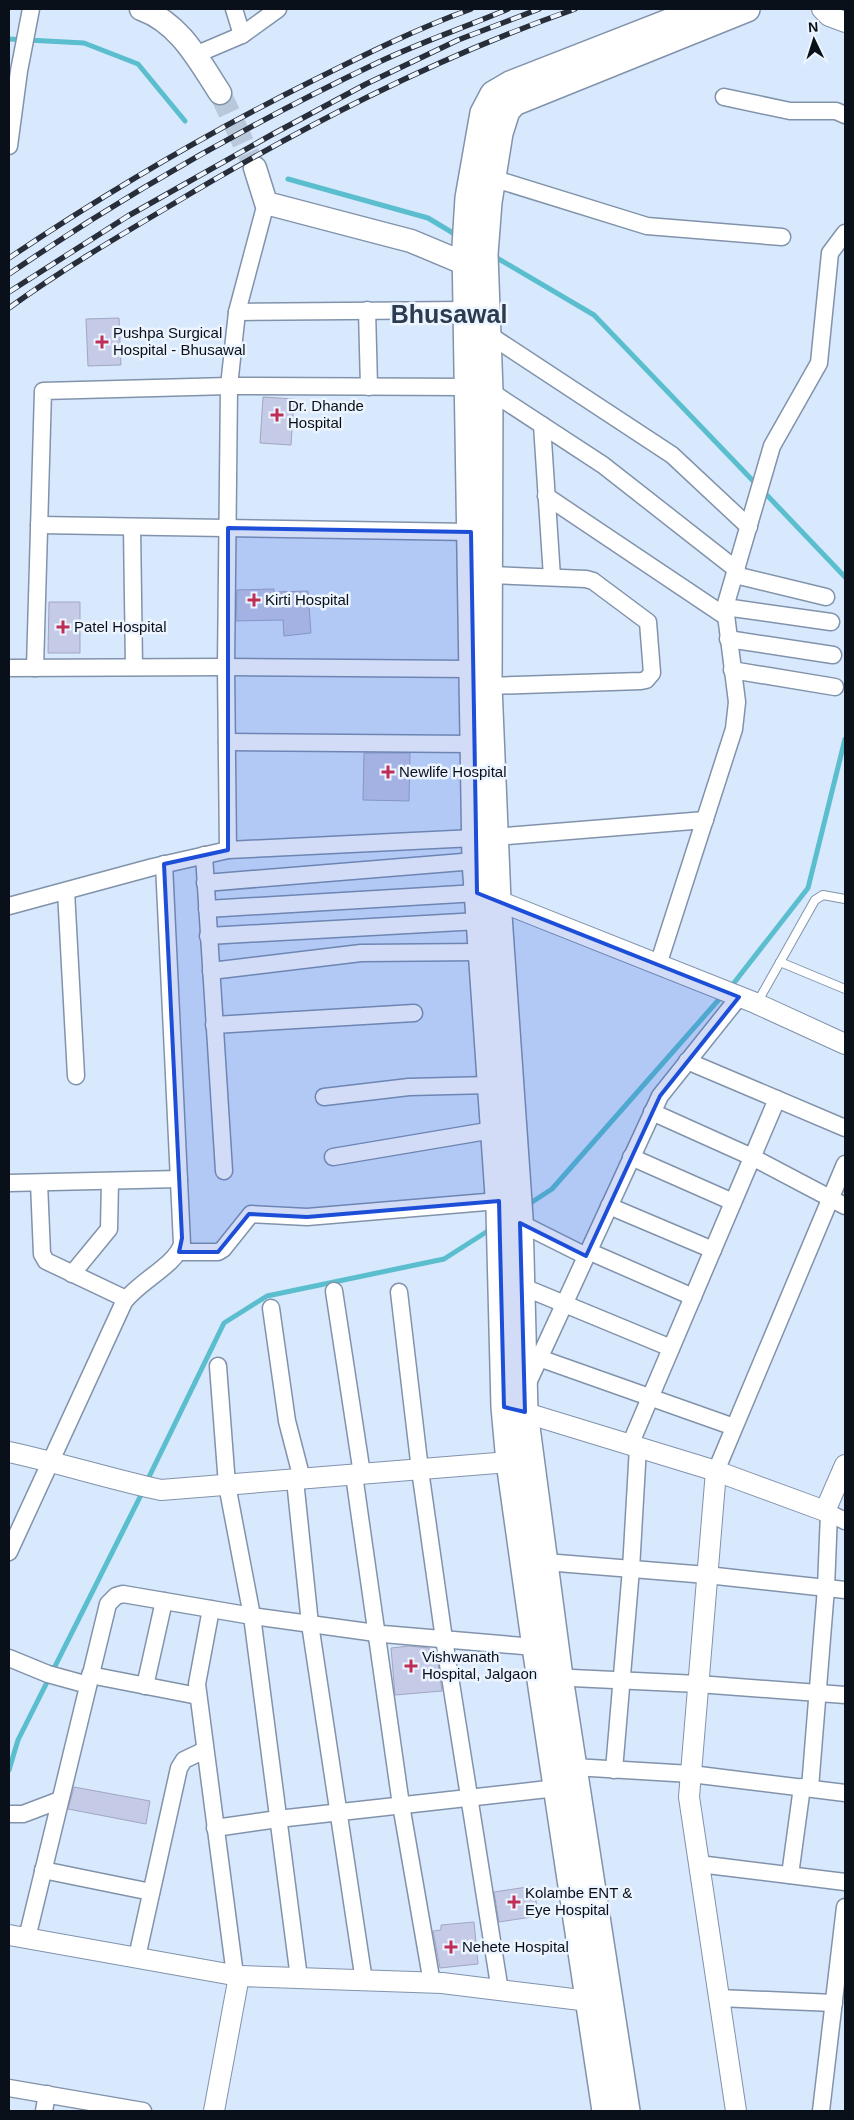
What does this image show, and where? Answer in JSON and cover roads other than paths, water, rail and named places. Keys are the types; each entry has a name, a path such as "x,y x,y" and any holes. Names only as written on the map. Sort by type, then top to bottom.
{"main road":[{"path":"141,9 151,12 167,22 195,55 220,94"},
{"path":"483,193 483,113 489,99 501,88 702,9"},
{"path":"481,845 489,686 489,575 479,389 466,310 472,254 483,193 502,122 506,111 514,103 747,9"},
{"path":"255,168 266,203 411,241 472,254"},
{"path":"472,254 488,334 479,389 471,532 470,669 472,744 481,845 488,897 509,1213 518,1403 545,1562 557,1788 605,2111"},
{"path":"488,897 479,921 493,1130 521,1286 518,1403 509,1462 535,1647 550,1677 574,1767 627,2111"}],"street":[{"path":"234,9 242,34"},
{"path":"195,55 242,34 278,9"},
{"path":"822,9 829,16 845,22"},
{"path":"9,146 19,71 30,11"},
{"path":"724,98 790,111 836,111 844,114"},
{"path":"483,193 647,226 782,237"},
{"path":"228,850 226,667 229,386 237,312 266,203"},
{"path":"658,964 734,728 737,702 725,611 772,446 819,363 830,253 845,233"},
{"path":"367,310 369,386"},
{"path":"237,312 466,310"},
{"path":"488,334 672,455 751,523"},
{"path":"35,668 44,391 229,386 369,386 479,389 542,425 609,470 736,572 826,597"},
{"path":"542,425 552,577"},
{"path":"546,496 725,611 831,622"},
{"path":"39,525 471,532"},
{"path":"132,527 134,667"},
{"path":"489,575 586,579 593,582 643,617 650,628 652,673 650,677 641,681 489,686"},
{"path":"728,639 834,655"},
{"path":"9,668 470,669"},
{"path":"732,670 835,687"},
{"path":"227,742 472,744"},
{"path":"205,883 481,845 705,820"},
{"path":"9,906 164,864 228,850 481,845"},
{"path":"204,855 224,1171"},
{"path":"9,1552 126,1299 179,1252 182,1238 164,864"},
{"path":"66,891 76,1076"},
{"path":"207,909 488,897 748,1000 845,1044"},
{"path":"208,936 479,921"},
{"path":"211,971 353,954 481,952"},
{"path":"748,1000 687,1060 662,1091 518,1403 634,1446 716,1471 827,1512 845,1521"},
{"path":"214,1025 414,1013"},
{"path":"687,1060 845,1128"},
{"path":"324,1096 418,1086 490,1085"},
{"path":"614,1770 631,1569 634,1446 671,1348 776,1099"},
{"path":"652,1112 752,1157 838,1202"},
{"path":"333,1157 493,1130"},
{"path":"631,1157 733,1202"},
{"path":"736,2111 689,1797 716,1471 734,1427 838,1202 845,1164"},
{"path":"9,1183 179,1179"},
{"path":"72,1274 109,1230 110,1181"},
{"path":"39,1183 43,1258 46,1262 126,1299"},
{"path":"609,1206 712,1250"},
{"path":"179,1252 218,1252 223,1249 251,1214 307,1217 509,1213 587,1254 693,1297"},
{"path":"521,1286 671,1348"},
{"path":"334,1291 401,1805 432,1983"},
{"path":"399,1292 420,1470 444,1639 500,1990"},
{"path":"271,1308 287,1421 298,1479 310,1624 364,1981"},
{"path":"539,1358 734,1427"},
{"path":"218,1366 227,1485 252,1616 299,1978"},
{"path":"9,1452 52,1461 118,1481 161,1490 509,1462"},
{"path":"790,1875 806,1788 818,1693 826,1588 827,1512 845,1465"},
{"path":"545,1562 707,1574 845,1590"},
{"path":"535,1647 378,1633 252,1616 123,1594 111,1599 108,1604 89,1680 44,1870 18,1936 237,1975 432,1983 589,2001"},
{"path":"145,1686 164,1601"},
{"path":"211,1609 198,1672 198,1696 237,1975 214,2111"},
{"path":"9,1658 68,1680 89,1680 145,1686 198,1696"},
{"path":"550,1677 698,1684 845,1695"},
{"path":"137,1958 179,1768 184,1760 205,1750"},
{"path":"574,1767 691,1774 845,1792"},
{"path":"215,1828 278,1819 557,1788"},
{"path":"12,1815 60,1800"},
{"path":"699,1864 845,1882"},
{"path":"44,1870 151,1892"},
{"path":"821,2111 845,1907"},
{"path":"719,1998 834,2003"},
{"path":"9,2088 143,2111"},
{"path":"44,2111 47,2094"}],"lane":[{"path":"748,1000 780,962 815,900 823,895 845,899"},
{"path":"780,962 845,989"}],"waterway":[{"path":"9,39 84,43 138,64 185,121"},
{"path":"288,179 428,218 458,236"},
{"path":"492,255 594,315 757,485"},
{"path":"763,491 845,577"},
{"path":"730,988 808,888 845,739"},
{"path":"526,1206 552,1189 722,996"},
{"path":"147,1481 224,1323 267,1296 444,1259 491,1229"},
{"path":"9,1770 18,1740 143,1491"}],"tunnel":[{"path":"220,93 255,168"}],"railway":[{"path":"9,258 82,210 234,121 371,52 471,9"},
{"path":"9,274 53,244 144,188 237,135 331,85 427,41 508,9"},
{"path":"9,292 128,216 366,84 458,40 539,9"},
{"path":"9,308 67,268 128,231 217,178 316,123 469,50 575,9"}],"place":[{"name":"Pushpa Surgical Hospital - Bhusawal","path":"102,342"},
{"name":"Dr. Dhande Hospital","path":"277,415"},
{"name":"Kirti Hospital","path":"254,600"},
{"name":"Patel Hospital","path":"63,627"},
{"name":"Newlife Hospital","path":"388,772"},
{"name":"Vishwanath Hospital, Jalgaon","path":"411,1666"},
{"name":"Kolambe ENT & Eye Hospital","path":"514,1902"},
{"name":"Nehete Hospital","path":"451,1947"}],"district":[{"name":"Bhusawal","path":"449,314"}]}
